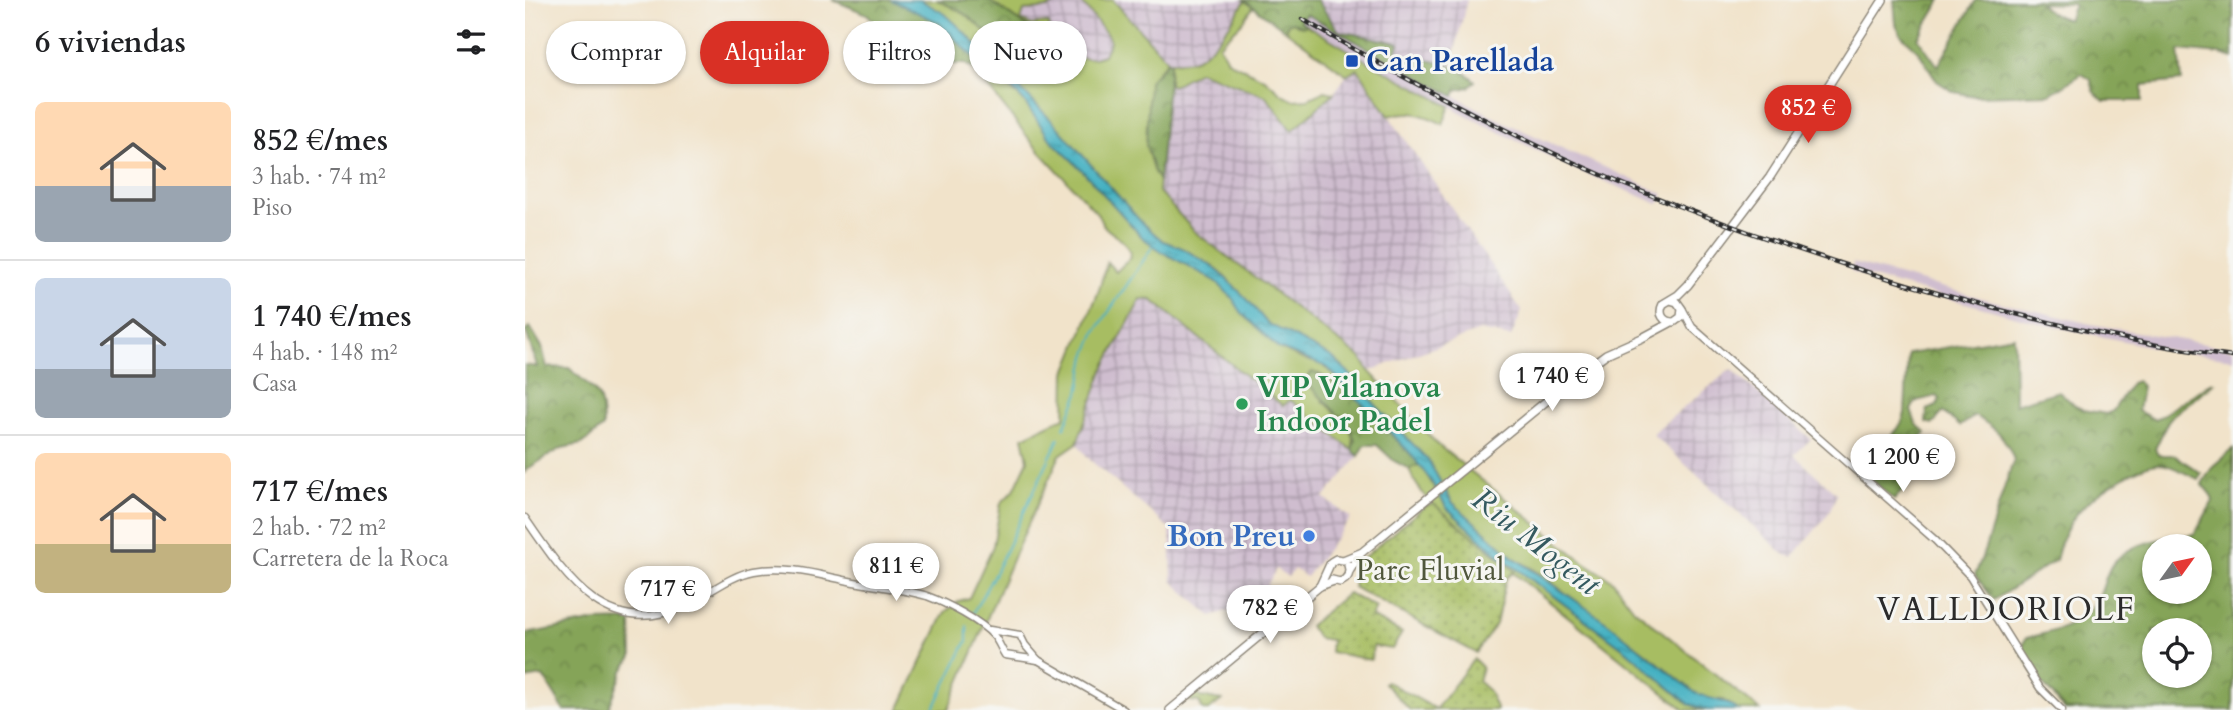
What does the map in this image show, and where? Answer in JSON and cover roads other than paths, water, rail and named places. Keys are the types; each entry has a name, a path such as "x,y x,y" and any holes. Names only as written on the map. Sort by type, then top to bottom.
{"main road":[{"path":"1653,331 1660,323 1663,304 1688,285 1770,177 1883,0"},
{"path":"1169,708 1320,586 1345,579 1361,553 1599,359 1681,317 1688,285"},
{"path":"1670,300 1677,302 1682,309"},
{"path":"1661,314 1665,320 1672,322"},
{"path":"1320,586 1332,561 1361,553"},
{"path":"1343,560 1350,570"},
{"path":"1327,573 1334,581"}],"street":[{"path":"1682,309 1692,327 1935,540 1970,576 1987,599 2003,631 2040,688 2062,710"},
{"path":"1672,322 1692,327"},
{"path":"525,518 558,566 578,589 597,602 621,612 661,614 690,603 737,576 766,569 783,569 927,596 985,628 1020,635 1038,660 1124,710"},
{"path":"985,628 1005,655 1038,660"},
{"path":"1000,646 1007,634"},
{"path":"1016,657 1023,652 1025,645"},
{"path":"1110,703 1119,710"}],"water":[{"path":"891,0 920,0 953,21 936,21"},
{"path":"955,23 969,37 969,52 955,39"},
{"path":"1006,84 1015,84 1055,124 1142,223 1163,241 1182,248 1215,268 1267,323 1332,357 1428,460 1452,502 1513,557 1608,623 1693,691 1727,703 1738,710 1707,710 1689,704 1627,651 1501,557 1447,508 1410,453 1327,367 1278,348 1242,313 1216,281 1164,253 1143,238 1051,140"}],"waterway":[{"path":"1064,428 1079,393 1086,356 1096,331 1153,246"},
{"path":"973,613 995,573 1059,438"},
{"path":"933,710 967,641 967,626"}],"railway":[{"path":"1302,19 1515,135 1588,169 1751,233 1869,273 1989,307 2110,336 2233,357"}],"place":[{"name":"Can Parellada","path":"1352,61"},
{"name":"VIP Vilanova Indoor Padel","path":"1242,404"},
{"name":"Bon Preu","path":"1309,536"}],"district":[{"name":"VALLDORIOLF","path":"2006,610"}],"water label":[{"name":"Riu Mogent","path":"1536,542"}],"park label":[{"name":"Parc Fluvial","path":"1430,570"}]}
